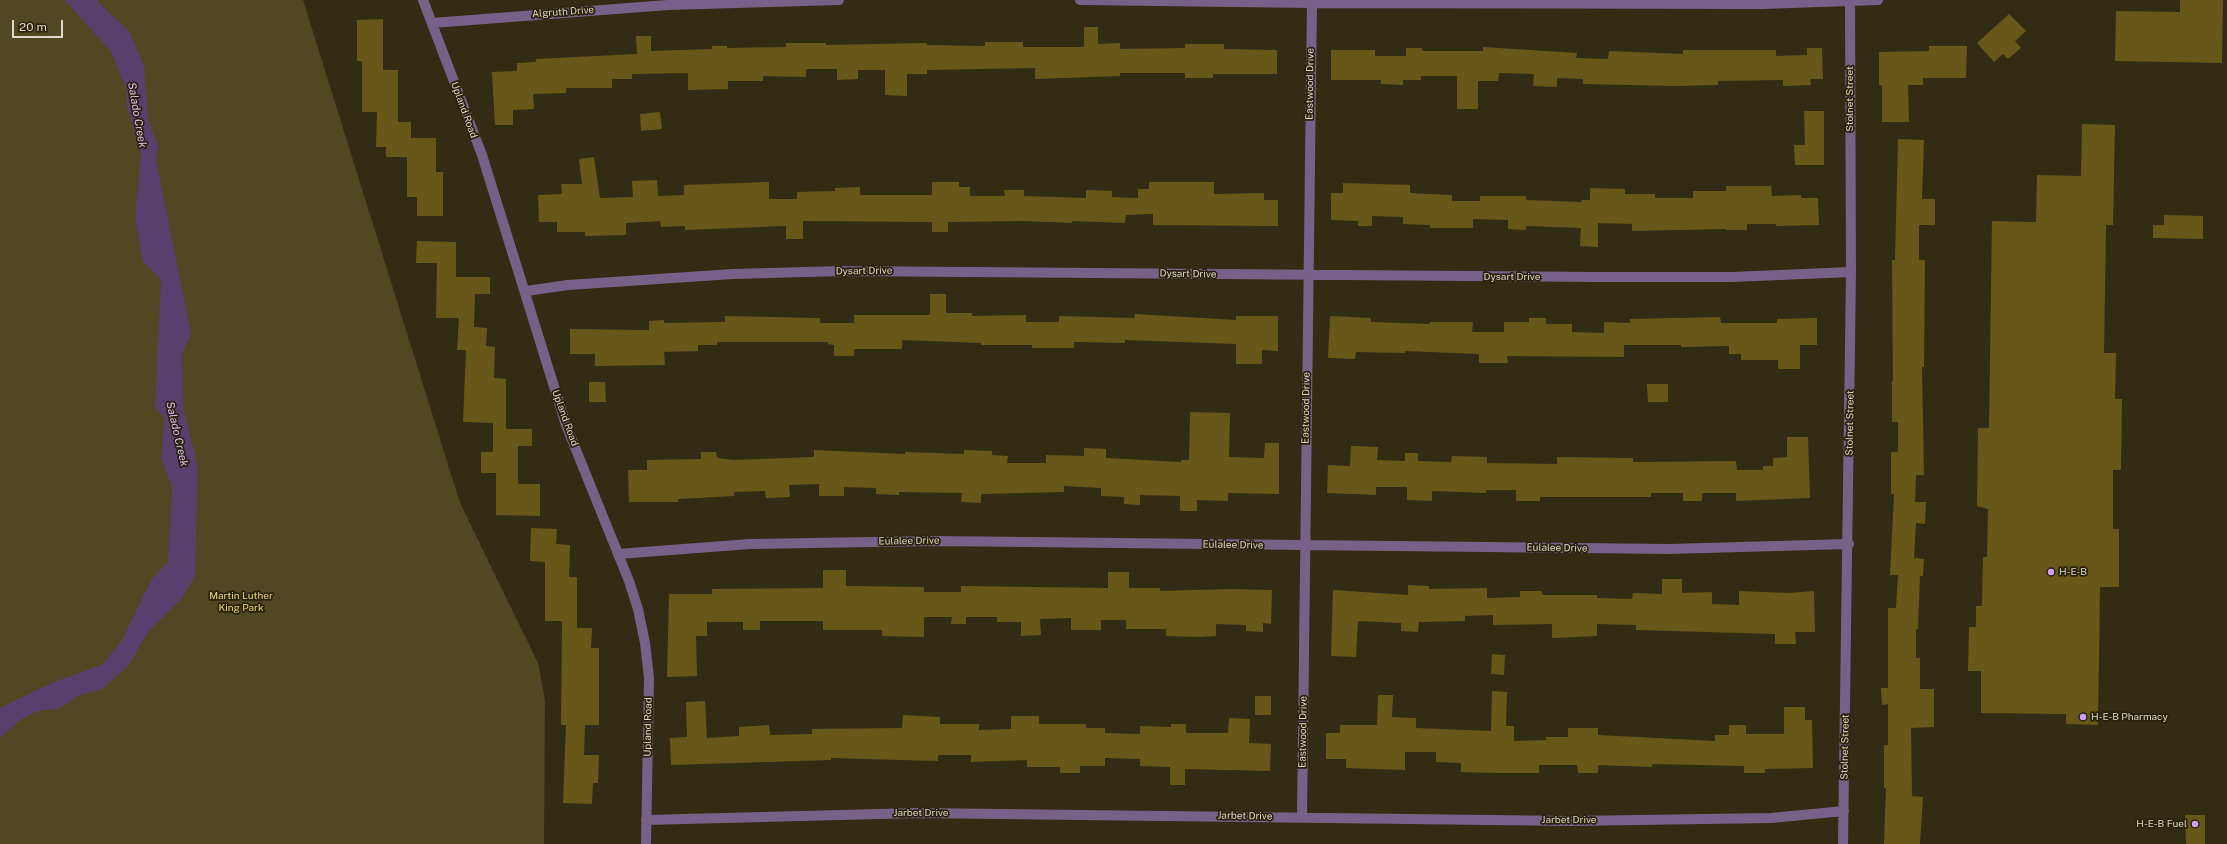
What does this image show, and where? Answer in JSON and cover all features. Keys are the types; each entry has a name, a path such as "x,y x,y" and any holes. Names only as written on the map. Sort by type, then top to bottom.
{"street":[{"name":"Upland Road","path":"423,0 482,155 526,291 566,425 618,554 638,609 645,642 649,678 646,844"},
{"name":"Algruth Drive","path":"432,23 668,5 839,0"},
{"path":"1080,0 1762,4 1878,0"},
{"name":"Eastwood Drive","path":"1302,816 1307,276 1312,2"},
{"name":"Stolnet Street","path":"1843,844 1849,544 1851,272 1850,2"},
{"name":"Dysart Drive","path":"526,291 568,285 732,274 826,271 940,270 1307,276 1717,277 1851,272"},
{"name":"Eulalee Drive","path":"618,554 750,544 936,541 1669,549 1849,544"},
{"name":"Jarbet Drive","path":"646,820 918,813 1302,816 1571,821 1771,818 1844,811"}],"green space":[{"name":"Martin Luther King Park","path":"0,0 303,0 460,503 538,663 545,700 544,844 0,844"}],"water":[{"name":"Salado Creek","path":"65,0 98,0 98,2 129,31 144,66 148,119 159,148 155,156 191,333 182,355 183,406 198,467 195,576 181,599 148,632 129,665 102,689 80,695 58,709 37,711 20,720 0,738 0,708 47,685 103,664 122,640 151,580 168,562 172,487 161,458 165,418 155,408 161,279 143,262 135,219 141,153 127,107 127,90 111,52"}],"building":[{"path":"2180,0 2223,0 2222,63 2115,61 2116,11 2180,12"},
{"path":"2009,14 2026,31 2015,41 2021,48 2008,59 2003,54 1994,62 1977,43"},
{"path":"383,19 383,70 398,70 398,122 411,122 411,138 436,138 436,172 443,172 443,216 417,216 417,197 407,197 407,157 386,157 386,147 376,147 377,112 362,112 362,61 357,61 357,20"},
{"path":"1084,27 1098,27 1098,44 1120,43 1120,49 1185,48 1185,44 1224,44 1224,49 1277,50 1277,74 1213,74 1213,78 1185,78 1185,73 1120,73 1120,76 1035,79 1035,68 927,70 927,74 907,74 907,96 885,95 885,70 858,70 858,79 837,80 837,69 806,69 806,77 763,76 763,81 728,81 728,89 688,90 688,73 632,74 632,79 612,79 612,88 566,88 566,93 533,94 534,109 513,110 513,125 495,125 492,72 517,71 517,63 536,62 536,59 637,54 636,36 651,36 651,51 712,49 712,46 727,46 727,48 786,47 786,43 826,43 826,45 927,43 927,45 985,46 985,42 1023,42 1023,47 1084,47"},
{"path":"1929,46 1967,46 1966,78 1923,78 1923,85 1908,85 1909,122 1882,122 1882,85 1879,85 1879,52 1929,51"},
{"path":"1483,47 1577,53 1576,58 1608,59 1609,51 1683,54 1683,50 1776,50 1776,56 1807,55 1807,48 1822,48 1823,79 1810,79 1811,85 1783,86 1783,80 1718,81 1718,85 1676,86 1583,84 1583,79 1557,78 1557,87 1533,86 1534,74 1499,73 1498,81 1478,81 1478,109 1457,109 1457,76 1421,76 1421,80 1403,80 1403,85 1381,84 1381,80 1331,80 1331,50 1375,50 1375,56 1406,56 1406,48 1422,48 1422,51 1483,51"},
{"path":"1804,111 1824,111 1824,165 1795,165 1794,145 1805,145"},
{"path":"660,112 662,129 641,131 640,114"},
{"path":"2082,124 2115,125 2113,225 2106,225 2104,353 2116,353 2115,399 2122,399 2121,470 2113,470 2113,529 2119,529 2119,587 2100,587 2098,725 2066,724 2066,714 1981,713 1981,671 1968,671 1969,627 1976,627 1976,606 1982,606 1983,557 1987,557 1988,509 1977,506 1978,428 1989,428 1992,221 2036,222 2037,175 2081,176"},
{"path":"1898,139 1924,140 1922,199 1935,199 1935,225 1919,225 1919,260 1925,260 1924,367 1922,367 1924,475 1916,475 1915,502 1926,502 1925,524 1916,523 1914,558 1924,559 1923,576 1920,576 1918,629 1916,629 1916,658 1920,658 1920,689 1934,689 1934,727 1911,728 1912,796 1923,797 1920,844 1884,844 1886,788 1884,788 1884,745 1888,745 1888,704 1882,705 1881,688 1888,688 1888,608 1896,608 1898,575 1890,575 1894,494 1891,494 1891,452 1898,452 1898,422 1892,422 1892,260 1895,260"},
{"path":"594,157 600,198 633,197 632,181 657,180 658,196 684,195 684,185 769,182 769,199 797,199 797,192 835,191 835,188 860,187 860,195 932,195 932,182 959,182 959,187 970,187 970,196 1005,196 1004,190 1024,190 1024,196 1086,198 1086,190 1112,191 1112,197 1138,198 1138,189 1149,189 1149,182 1214,182 1214,194 1264,193 1264,200 1278,200 1278,226 1153,225 1153,214 1126,215 1125,223 1072,221 1072,223 1024,221 948,222 948,232 932,232 932,222 803,221 803,239 786,239 786,226 685,230 685,226 661,227 660,221 626,223 626,235 585,236 585,232 557,232 557,222 539,222 538,195 562,194 561,184 582,184 579,159"},
{"path":"1343,183 1410,185 1410,193 1452,195 1452,201 1480,201 1480,196 1526,196 1526,200 1581,202 1582,200 1590,200 1590,188 1625,189 1625,194 1655,194 1655,198 1693,198 1693,191 1726,191 1726,186 1771,186 1772,196 1801,195 1801,198 1818,198 1819,225 1776,226 1776,224 1747,224 1747,230 1632,231 1632,224 1598,223 1598,247 1580,246 1581,228 1526,226 1526,230 1508,229 1508,220 1473,219 1473,228 1430,228 1430,225 1403,224 1403,217 1372,216 1372,226 1358,226 1358,221 1331,220 1331,193 1343,193"},
{"path":"2164,215 2203,216 2203,239 2153,238 2153,225 2164,225"},
{"path":"417,241 456,242 456,277 490,277 490,294 475,294 474,327 487,328 486,346 495,347 494,378 506,379 506,429 532,429 532,446 518,446 518,484 540,484 540,516 496,515 496,473 481,473 481,452 493,452 493,423 463,422 466,350 457,350 459,318 436,318 437,263 416,263"},
{"path":"930,294 946,294 946,313 972,313 972,316 1026,315 1026,322 1059,322 1059,316 1134,318 1135,314 1236,320 1236,316 1278,316 1278,351 1262,350 1262,364 1236,364 1236,344 1125,340 1125,343 1074,342 1074,348 1032,348 1032,345 981,345 981,343 902,340 902,349 854,349 854,356 834,356 834,345 828,344 828,342 717,342 717,345 698,345 698,351 664,352 665,365 595,366 595,354 570,354 570,329 649,330 649,321 664,320 664,323 725,322 725,316 820,318 820,323 854,323 854,315 930,315"},
{"path":"1330,316 1371,318 1371,322 1430,324 1430,322 1473,322 1472,332 1504,332 1504,322 1529,322 1529,318 1546,318 1546,324 1572,324 1572,332 1604,333 1604,322 1630,323 1630,319 1720,317 1721,323 1777,323 1777,319 1817,318 1817,345 1800,345 1800,369 1778,369 1778,360 1741,360 1741,354 1729,354 1729,346 1681,347 1681,345 1624,345 1624,357 1507,356 1508,363 1479,363 1479,354 1405,351 1405,353 1356,352 1355,359 1328,358"},
{"path":"589,382 605,382 606,402 589,402"},
{"path":"1647,384 1668,384 1668,402 1648,402"},
{"path":"1190,412 1230,413 1229,457 1264,458 1265,443 1279,443 1279,494 1228,493 1228,501 1197,500 1197,511 1180,511 1180,496 1140,495 1140,505 1124,504 1124,497 1101,496 1101,488 1064,486 1064,492 981,494 981,503 961,502 962,493 899,492 899,495 876,494 876,488 844,487 844,496 819,496 819,484 789,485 790,497 766,498 765,491 734,492 734,496 678,499 678,502 629,502 628,470 647,470 647,460 701,459 701,452 716,452 717,458 733,460 814,457 814,450 905,454 905,452 964,454 964,450 992,451 992,455 1008,456 1007,463 1046,463 1046,455 1084,456 1084,448 1106,449 1106,458 1181,462 1181,460 1189,460"},
{"path":"1787,437 1808,437 1810,498 1736,501 1736,493 1702,493 1702,501 1683,501 1683,493 1651,493 1651,497 1540,497 1540,501 1516,501 1516,490 1486,490 1486,493 1432,491 1432,501 1407,500 1407,487 1376,487 1376,495 1327,493 1328,465 1350,466 1351,446 1378,447 1377,460 1405,461 1405,453 1418,453 1418,461 1451,462 1452,456 1487,457 1487,463 1557,464 1557,457 1633,458 1633,462 1736,461 1737,470 1763,470 1763,466 1773,466 1773,458 1787,457"},
{"path":"531,528 557,529 556,544 570,545 569,577 577,577 577,628 592,628 591,648 599,648 599,725 585,725 584,755 599,755 598,783 593,783 592,804 563,803 566,725 561,725 562,621 545,621 545,562 530,561"},
{"path":"823,570 846,570 846,586 924,587 924,592 961,592 961,586 1108,588 1108,572 1129,572 1129,588 1160,588 1160,591 1230,589 1272,590 1271,624 1263,623 1263,632 1246,631 1246,625 1216,624 1216,636 1199,637 1166,636 1166,629 1126,629 1126,620 1101,620 1101,630 1071,630 1071,618 1040,619 1041,635 1021,636 1021,622 997,622 997,617 966,617 966,624 951,624 952,617 924,617 924,637 882,636 882,630 823,630 823,621 760,621 760,630 743,630 743,622 707,622 707,636 696,636 697,676 667,677 669,594 712,594 712,589 823,588"},
{"path":"1662,579 1682,579 1682,593 1712,592 1712,604 1739,605 1739,591 1788,593 1814,591 1815,632 1795,632 1796,644 1775,644 1775,634 1636,630 1636,625 1597,624 1597,636 1552,638 1552,624 1493,625 1493,615 1465,616 1465,621 1419,622 1418,632 1401,631 1401,623 1358,621 1356,657 1331,656 1333,590 1408,595 1408,585 1429,586 1429,589 1487,588 1487,598 1520,597 1520,591 1542,591 1542,595 1597,595 1597,598 1632,599 1633,593 1662,594"},
{"path":"1492,654 1505,655 1504,675 1491,674"},
{"path":"1492,691 1507,692 1506,726 1514,726 1514,741 1546,740 1546,737 1568,737 1568,728 1598,728 1598,735 1715,741 1715,735 1729,735 1729,725 1746,725 1746,734 1784,734 1784,707 1805,707 1805,720 1812,720 1813,768 1765,769 1765,773 1744,773 1744,766 1652,764 1652,767 1598,765 1598,773 1578,773 1577,765 1539,765 1539,773 1494,773 1461,772 1461,763 1436,762 1436,752 1405,752 1405,770 1346,768 1346,759 1326,759 1326,733 1340,733 1340,725 1377,725 1378,695 1393,695 1392,717 1416,718 1416,728 1491,731"},
{"path":"1255,696 1271,696 1271,715 1255,715"},
{"path":"705,701 707,738 739,736 739,727 769,725 770,735 812,734 812,729 902,728 903,715 940,717 940,724 979,724 979,730 1011,729 1011,716 1039,716 1039,724 1086,724 1086,728 1105,728 1105,733 1140,734 1140,726 1171,727 1171,724 1186,724 1186,733 1228,733 1229,718 1250,719 1249,743 1271,744 1270,771 1185,769 1185,785 1170,785 1170,767 1140,766 1140,759 1105,758 1105,766 1080,766 1080,773 1060,773 1060,767 1027,767 1027,760 971,762 971,755 938,755 938,761 831,758 831,760 671,765 670,738 687,737 686,702"},
{"name":"H-E-B Fuel","path":"2185,815 2205,815 2205,844 2186,844"}],"place":[{"name":"H-E-B","path":"2051,572"},
{"name":"H-E-B Pharmacy","path":"2083,717"},
{"name":"H-E-B Fuel","path":"2195,824"}]}
